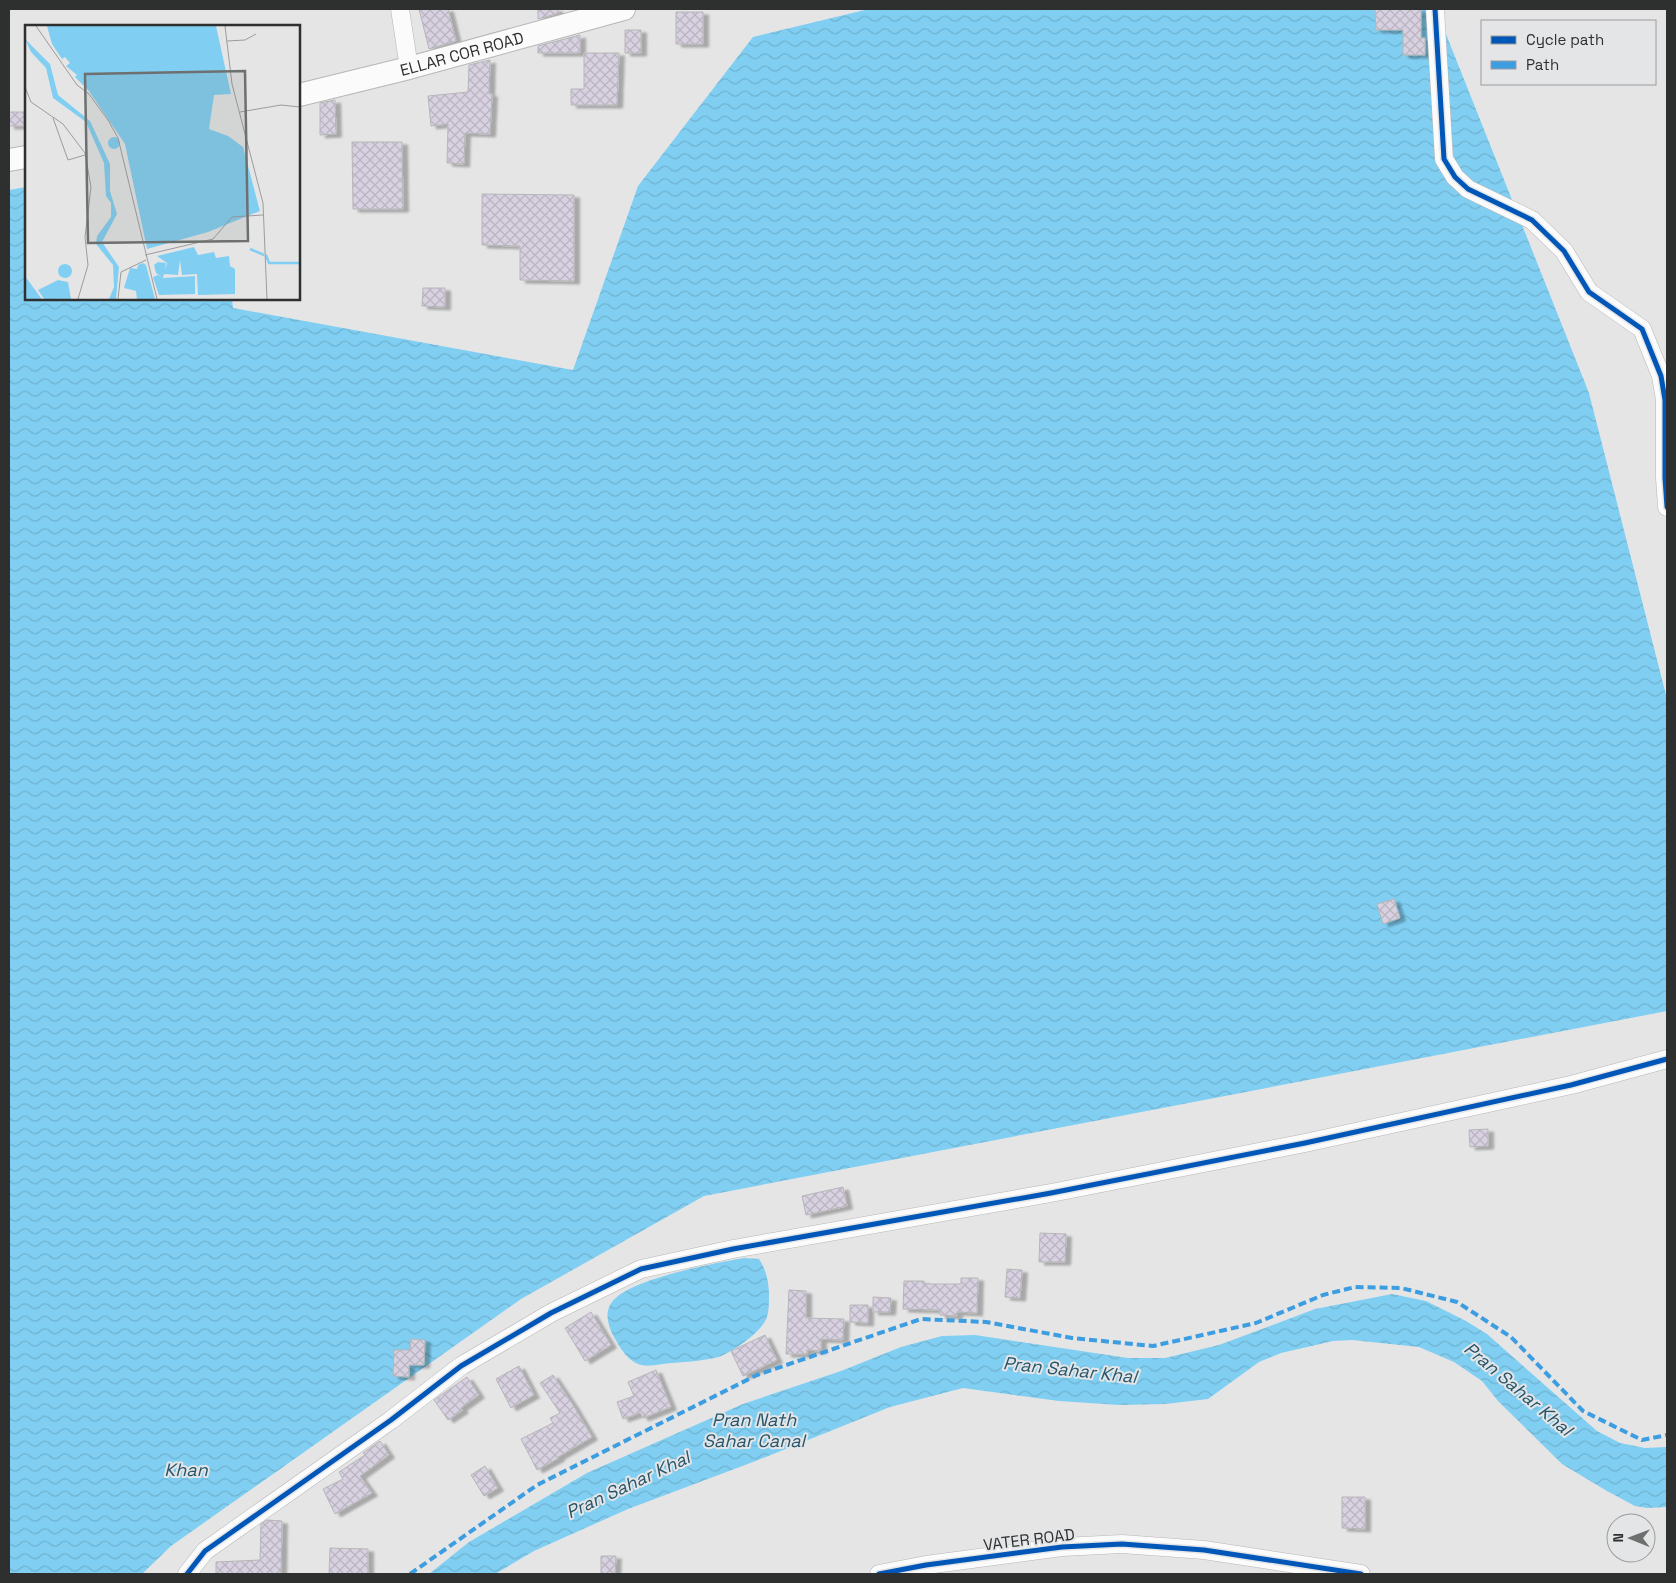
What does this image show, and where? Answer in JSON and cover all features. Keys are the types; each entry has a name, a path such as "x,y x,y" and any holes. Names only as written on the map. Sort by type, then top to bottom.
{"main road":[{"name":"ELLAR COR ROAD","path":"300,95 409,68 624,9"},
{"path":"9,160 25,157"}],"street":[{"path":"400,9 409,68"},
{"path":"1435,9 1444,159 1454,177 1468,189 1532,220 1564,251 1589,292 1642,329 1661,376 1665,400 1665,485 1667,507"},
{"path":"188,1574 205,1551 391,1420 461,1366 551,1313 641,1269 733,1249 1041,1194 1305,1143 1571,1085 1667,1059"},
{"name":"VATER ROAD","path":"879,1574 926,1565 1062,1547 1122,1544 1204,1550 1361,1574"}],"water":[{"name":"Khan","path":"869,9 1436,9 1589,393 1667,699 1667,1011 704,1196 521,1299 171,1546 142,1574 9,1574 9,190 25,187 25,300 232,300 233,308 573,370 638,186 753,37"},
{"path":"744,1258 759,1259 765,1271 769,1290 767,1317 760,1329 747,1340 721,1356 698,1361 653,1365 637,1364 622,1350 614,1337 608,1319 608,1310 612,1302 621,1294 636,1286 674,1273"},
{"name":"Pran Nath Sahar Canal","path":"1392,1294 1426,1301 1487,1334 1597,1431 1620,1443 1645,1448 1667,1447 1667,1507 1647,1508 1635,1506 1562,1464 1498,1401 1482,1381 1454,1362 1419,1347 1352,1340 1333,1341 1281,1353 1259,1362 1208,1399 1165,1404 1119,1405 1059,1401 963,1388 890,1407 753,1462 628,1509 534,1551 495,1574 429,1574 469,1542 587,1473 743,1404 841,1371 901,1347 942,1336 975,1335 1128,1358 1165,1358 1219,1345 1315,1309"}],"building":[{"path":"419,9 448,9 456,41 429,49"},
{"path":"538,9 557,9 559,13 538,19"},
{"path":"1375,9 1421,9 1421,38 1425,38 1425,55 1403,55 1403,30 1376,30"},
{"path":"676,12 703,12 703,44 676,44"},
{"path":"625,30 641,30 641,53 625,53"},
{"path":"580,35 580,53 538,53 538,46"},
{"path":"584,53 619,53 617,105 571,105 571,89 584,89"},
{"path":"490,60 489,94 492,94 490,134 465,133 464,164 447,163 448,124 431,126 428,96 468,92 469,65"},
{"path":"335,100 336,134 320,135 320,103"},
{"path":"9,112 24,112 24,126 9,126"},
{"path":"352,142 402,142 403,209 353,209"},
{"path":"482,194 574,195 574,281 520,280 520,246 482,245"},
{"path":"423,288 445,288 445,307 422,306"},
{"path":"1394,899 1400,918 1383,924 1377,904"},
{"path":"1488,1129 1488,1146 1470,1147 1469,1130"},
{"path":"843,1187 847,1206 806,1215 802,1196"},
{"path":"1040,1233 1066,1234 1065,1262 1039,1262"},
{"path":"1007,1269 1022,1270 1020,1298 1005,1297"},
{"path":"961,1278 978,1278 977,1313 957,1312 957,1316 940,1315 940,1310 903,1309 904,1281 924,1281 924,1284 961,1284"},
{"path":"789,1290 806,1291 806,1318 844,1319 843,1340 821,1339 821,1351 807,1350 807,1354 786,1354"},
{"path":"873,1297 891,1298 890,1312 873,1312"},
{"path":"850,1305 868,1305 868,1323 850,1322"},
{"path":"591,1312 611,1345 585,1361 565,1328"},
{"path":"765,1335 777,1360 743,1376 731,1351"},
{"path":"411,1339 425,1340 424,1365 409,1365 409,1377 393,1376 394,1350 410,1350"},
{"path":"519,1366 534,1395 511,1408 496,1379"},
{"path":"656,1370 671,1407 643,1418 640,1413 623,1419 617,1402 634,1396 628,1382"},
{"path":"553,1375 592,1437 537,1470 521,1439 553,1423 550,1418 560,1413 540,1383"},
{"path":"467,1377 479,1395 461,1408 463,1410 448,1420 434,1400"},
{"path":"380,1441 389,1455 360,1476 372,1493 335,1514 323,1489 343,1479 339,1472 365,1455 363,1453"},
{"path":"485,1466 498,1488 484,1496 471,1475"},
{"path":"1342,1497 1365,1497 1365,1529 1342,1528"},
{"path":"267,1520 282,1521 281,1574 216,1574 216,1562 260,1560 261,1524"},
{"path":"330,1548 368,1549 368,1574 329,1574"},
{"path":"601,1556 616,1556 615,1574 601,1574"}],"marked path":[{"path":"410,1574 537,1485 757,1375 921,1319 986,1322 1072,1338 1153,1346 1256,1323 1323,1295 1355,1287 1401,1288 1457,1302 1511,1337 1583,1411 1642,1440 1667,1435"}],"cycle path":[{"path":"1435,9 1444,159 1455,177 1468,189 1532,220 1564,251 1589,292 1642,329 1661,376 1665,400 1667,507"},
{"path":"187,1574 205,1551 391,1420 461,1366 551,1313 641,1269 733,1249 1051,1193 1305,1143 1571,1085 1667,1059"},
{"path":"879,1574 926,1565 1062,1547 1122,1544 1204,1550 1361,1574"}],"water label":[{"name":"Pran Sahar Khal","path":"1070,1370"},
{"name":"Pran Sahar Khal","path":"1518,1389"},
{"name":"Pran Sahar Khal","path":"628,1485"}]}
